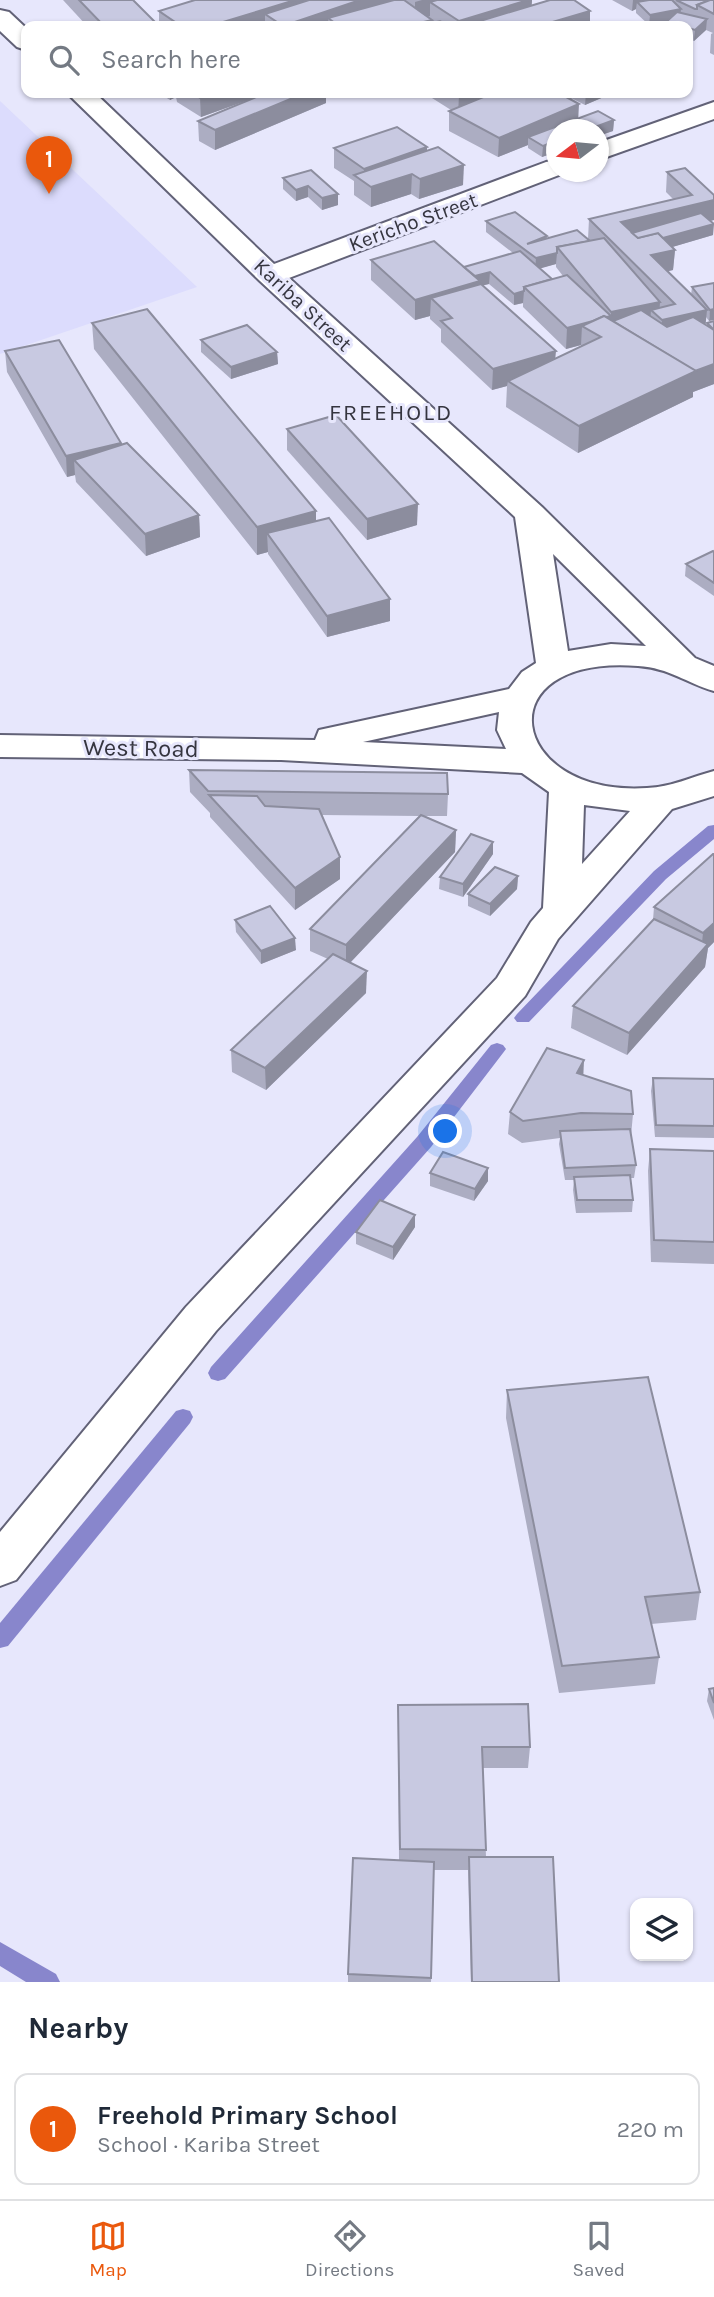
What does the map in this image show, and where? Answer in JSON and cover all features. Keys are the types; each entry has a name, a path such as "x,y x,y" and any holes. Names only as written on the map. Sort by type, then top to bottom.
{"street":[{"path":"0,17 21,37"},
{"name":"Kariba Street","path":"85,98 270,275 531,513 682,663"},
{"path":"609,148 714,110"},
{"name":"Kericho Street","path":"270,275 546,172"},
{"path":"531,513 554,668"},
{"path":"714,680 682,663 649,655 615,653 583,658 554,668 534,681 520,697 514,730 531,762 567,786 596,796 660,800 688,794 714,782"},
{"name":"West Road","path":"281,749 520,697"},
{"name":"West Road","path":"0,746 281,749 531,762"},
{"path":"562,911 567,786"},
{"path":"0,1566 201,1319 511,987 544,931 660,800"}],"shaded area":[{"path":"0,101 197,287 0,354"}],"building":[{"path":"79,0 133,0 154,21 99,21"},
{"path":"195,0 295,0 226,21 174,21 159,11"},
{"path":"309,0 360,0 298,21 276,21 265,14"},
{"path":"394,0 404,0 432,20 332,21 328,18"},
{"path":"528,0 459,21 430,2"},
{"path":"550,0 574,0 590,11 556,21 480,21"},
{"path":"672,0 681,9 650,15 637,2"},
{"path":"676,0 710,0 697,5 695,9"},
{"path":"714,0 714,14 697,5"},
{"path":"677,12 707,19 695,30 693,21 667,21"},
{"path":"254,98 293,98 215,130 198,121"},
{"path":"481,98 568,98 579,104 499,138 449,111"},
{"path":"598,111 614,120 609,122 609,119 576,119"},
{"path":"397,127 427,147 364,169 334,148"},
{"path":"546,130 546,145 543,146 528,137"},
{"path":"438,147 464,165 420,179 412,174 371,187 354,175"},
{"path":"685,168 714,195 714,200 621,222 638,238 658,233 675,250 651,255 707,310 662,320 651,310 675,304 589,219 692,195 667,172"},
{"path":"311,170 338,194 322,198 308,186 296,190 283,178"},
{"path":"515,212 547,236 527,244 577,230 590,241 557,247 557,253 536,258 486,221"},
{"path":"701,213 714,224 663,238 658,233 638,238 632,233"},
{"path":"604,238 660,302 611,312 557,247"},
{"path":"434,241 480,281 415,300 371,260"},
{"path":"520,251 552,279 524,287 524,291 514,294 490,272 475,276 464,267"},
{"path":"567,275 611,316 567,328 524,287"},
{"path":"714,283 714,309 710,310 692,287"},
{"path":"481,284 556,351 493,369 441,321 452,318 431,298"},
{"path":"147,309 316,511 257,527 92,323"},
{"path":"641,310 667,327 693,317 714,330 714,364 695,371 613,321"},
{"path":"604,316 696,371 579,426 508,381 601,337 582,326"},
{"path":"714,321 714,330 707,323"},
{"path":"247,325 277,352 231,367 201,340"},
{"path":"59,340 121,443 66,456 5,351"},
{"path":"336,415 418,504 367,519 287,429"},
{"path":"127,443 199,515 145,534 74,460"},
{"path":"329,518 390,599 327,616 267,533"},
{"path":"714,552 714,583 686,564"},
{"path":"189,770 447,773 448,794 208,791"},
{"path":"209,795 257,796 265,806 319,809 340,857 295,888"},
{"path":"421,815 456,830 346,945 310,929"},
{"path":"471,834 493,842 463,884 440,877"},
{"path":"713,854 714,923 703,933 654,907"},
{"path":"495,867 518,876 490,904 468,894"},
{"path":"270,906 295,938 261,951 235,920"},
{"path":"654,919 708,944 629,1033 573,1006"},
{"path":"333,954 367,971 265,1068 231,1050"},
{"path":"547,1048 584,1060 577,1073 631,1091 633,1114 581,1113 523,1121 510,1112"},
{"path":"653,1078 714,1079 714,1126 656,1125"},
{"path":"630,1129 636,1165 565,1168 560,1131"},
{"path":"650,1149 714,1151 714,1242 654,1240"},
{"path":"443,1152 488,1168 475,1189 430,1173"},
{"path":"630,1175 633,1200 577,1200 574,1177"},
{"path":"380,1200 415,1215 393,1247 356,1232"},
{"path":"648,1377 700,1592 645,1597 659,1657 562,1666 507,1390"},
{"path":"714,1688 714,1703 709,1689"},
{"path":"528,1704 530,1747 482,1747 486,1850 400,1849 398,1705"},
{"path":"469,1857 553,1857 559,1982 472,1982"},
{"path":"353,1858 434,1862 431,1978 348,1974"}],"waterway":[{"path":"523,1018 660,875 714,830"},
{"path":"218,1373 424,1142 497,1049"},
{"path":"0,1639 183,1417"},
{"path":"0,1953 48,1982"}],"place":[{"name":"Freehold Primary School","path":"49,194"}],"district":[{"name":"FREEHOLD","path":"391,412"}]}
